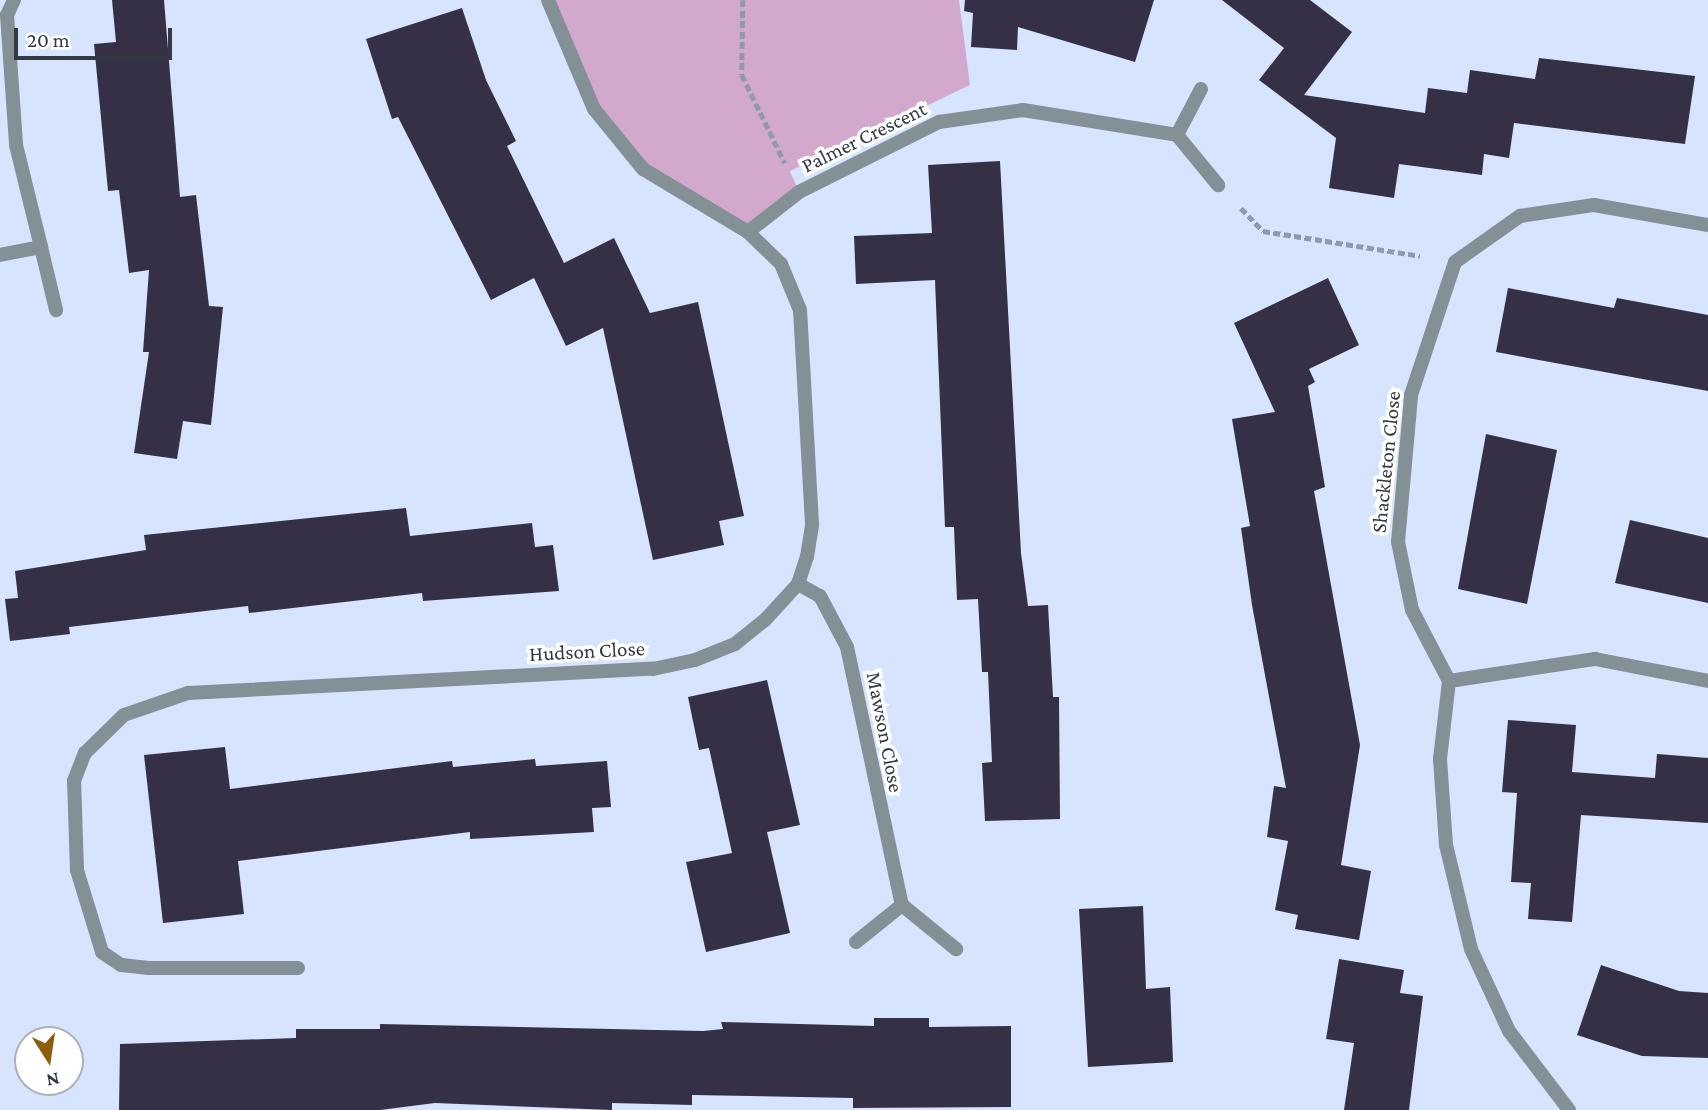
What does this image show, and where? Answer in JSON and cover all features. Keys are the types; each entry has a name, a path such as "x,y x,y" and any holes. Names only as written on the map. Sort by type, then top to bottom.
{"street":[{"path":"14,0 7,15 16,145 55,310"},
{"path":"548,0 594,109 643,169 748,232 782,264 800,310 812,524 798,584"},
{"path":"1201,89 1177,135 1218,185"},
{"name":"Palmer Crescent","path":"748,232 799,192 939,122 1023,110 1177,135"},
{"path":"1455,262 1520,216 1594,205 1708,225"},
{"path":"0,255 41,247"},
{"name":"Shackleton Close","path":"1449,681 1412,610 1398,542 1411,395 1455,262"},
{"name":"Mawson Close","path":"798,584 820,596 847,647 902,905"},
{"name":"Hudson Close","path":"298,968 149,968 121,965 102,952 77,870 74,781 85,753 124,715 188,693 653,669 735,644 798,584"},
{"path":"1569,1110 1509,1031 1471,949 1445,833 1440,758 1449,681 1595,659 1708,681"},
{"path":"856,942 902,905 956,949"}],"path":[{"path":"743,0 742,75 799,192"},
{"path":"1218,185 1263,230 1455,262"}],"shaded area":[{"path":"548,0 959,0 970,85 790,171 799,192 748,232 643,169 594,109"}],"building":[{"path":"112,0 164,0 180,197 196,195 209,306 223,307 211,425 183,421 177,459 134,453 149,352 143,352 149,270 129,273 119,190 108,191 94,44 116,42"},
{"path":"965,0 1154,0 1135,62 1018,27 1017,50 971,47 973,13 964,11"},
{"path":"1222,0 1310,0 1352,32 1304,95 1425,113 1428,88 1467,93 1470,70 1535,79 1539,58 1695,76 1685,144 1514,123 1509,158 1484,154 1482,175 1399,164 1394,198 1329,188 1336,138 1259,80 1284,48"},
{"path":"462,8 486,80 516,141 507,146 564,263 614,238 650,313 698,302 744,516 719,521 724,545 653,560 603,328 566,346 534,278 491,300 398,117 392,119 366,39"},
{"path":"1000,161 1021,553 1028,606 1048,605 1053,697 1059,697 1060,819 985,821 982,763 992,762 988,672 982,672 978,599 957,600 954,527 945,527 935,280 856,284 854,236 932,233 928,165"},
{"path":"1328,278 1359,345 1309,369 1315,382 1308,386 1325,487 1314,491 1360,745 1341,865 1371,871 1359,940 1295,929 1298,915 1275,910 1288,841 1267,837 1274,786 1286,788 1252,605 1241,528 1250,526 1232,419 1275,412 1234,323"},
{"path":"1508,288 1614,308 1617,298 1708,315 1708,391 1496,352"},
{"path":"1486,434 1557,450 1527,604 1458,589"},
{"path":"406,508 410,536 532,523 535,547 553,545 559,591 423,601 422,593 249,613 248,606 69,627 70,634 10,641 5,599 18,598 15,571 146,550 144,535"},
{"path":"1630,520 1708,538 1708,603 1615,583"},
{"path":"767,680 800,825 767,832 790,933 706,952 686,862 732,853 709,748 699,750 688,697"},
{"path":"1508,720 1576,725 1572,772 1655,778 1657,754 1708,758 1708,823 1581,815 1572,922 1528,919 1531,883 1511,882 1517,793 1502,792"},
{"path":"225,747 230,789 452,761 453,767 535,759 536,766 607,761 611,807 592,808 594,832 470,839 470,832 238,861 244,914 163,923 144,755"},
{"path":"1143,906 1146,989 1170,987 1173,1062 1088,1067 1079,909"},
{"path":"1339,959 1404,970 1400,993 1423,996 1409,1110 1344,1110 1354,1043 1326,1039"},
{"path":"1601,965 1679,991 1708,993 1708,1058 1642,1056 1577,1035"},
{"path":"874,1018 929,1018 929,1027 1011,1026 1011,1107 853,1108 853,1098 692,1095 692,1105 612,1103 612,1110 435,1103 380,1110 119,1110 120,1044 296,1038 296,1029 380,1029 380,1024 703,1031 723,1029 721,1022 874,1026"}]}
